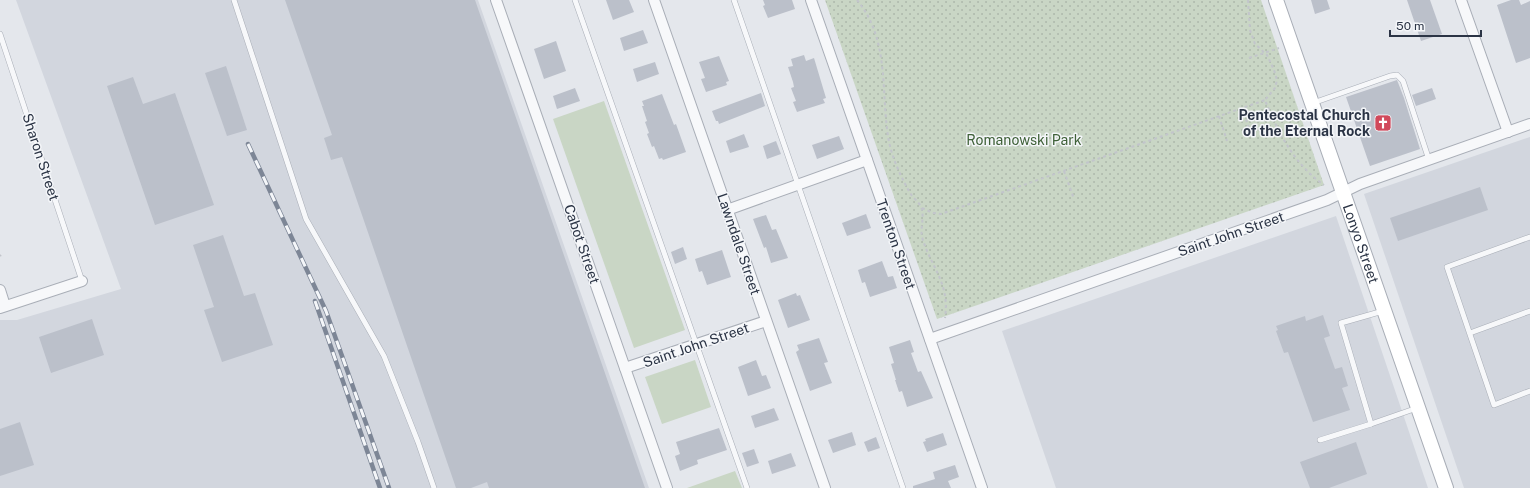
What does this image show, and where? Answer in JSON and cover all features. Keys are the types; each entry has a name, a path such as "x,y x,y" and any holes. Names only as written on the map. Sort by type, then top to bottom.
{"street":[{"name":"Cabot Street","path":"496,0 667,488"},
{"name":"Lawndale Street","path":"654,0 825,488"},
{"name":"Trenton Street","path":"811,0 982,488"},
{"name":"Lonyo Street","path":"1276,0 1446,488"},
{"path":"1461,0 1508,132"},
{"name":"Saint John Street","path":"930,339 1327,200 1360,184 1530,124"},
{"path":"727,210 867,160"},
{"path":"0,290 2,307 82,281"},
{"name":"Saint John Street","path":"625,368 766,321"}],"lane":[{"path":"234,0 306,219 384,356 418,442 434,488"},
{"path":"575,0 747,488"},
{"path":"734,0 903,488"},
{"name":"Sharon Street","path":"0,34 82,281"},
{"path":"1312,103 1390,76 1397,76 1402,81 1429,160"},
{"path":"1530,237 1447,267 1494,405 1530,391"},
{"path":"1371,424 1341,323 1384,310"},
{"path":"1470,333 1530,311"},
{"path":"1320,440 1418,408"}],"path":[{"path":"857,0 866,11 877,35 886,117 894,161 910,194 922,208 933,213 941,214 1265,100 1275,88 1277,80 1274,70 1265,53 1255,44 1250,30 1248,0"},
{"path":"1249,58 1291,44"},
{"path":"1265,100 1283,139 1301,164 1324,185"},
{"path":"1242,108 1251,134"},
{"path":"1219,116 1227,141"},
{"path":"1064,171 1074,199"},
{"path":"922,208 922,236 928,254 943,285 946,308 945,318"}],"shaded area":[{"path":"16,0 478,0 649,488 0,488 0,320 17,320 121,289"},
{"path":"1530,137 1530,488 1464,488 1364,194"},
{"path":"1336,216 1428,488 1056,488 1002,331"}],"green space":[{"name":"Romanowski Park","path":"825,0 1261,0 1324,185 937,319"},
{"path":"604,101 685,330 634,348 553,119"},
{"path":"695,360 711,407 662,424 645,377"},
{"path":"735,471 742,488 687,488"}],"building":[{"path":"285,0 475,0 645,488 489,488 487,482 471,488 456,488 342,157 331,160 324,138 332,135"},
{"path":"606,0 629,0 634,12 613,20"},
{"path":"763,0 792,0 795,9 768,18 763,6 765,5"},
{"path":"1311,0 1327,0 1330,9 1315,14"},
{"path":"1407,0 1430,0 1442,34 1421,41"},
{"path":"1511,0 1519,0 1521,5 1530,1 1530,58 1516,63 1497,5"},
{"path":"643,30 648,43 624,51 620,38"},
{"path":"556,41 566,71 544,79 534,49"},
{"path":"804,55 806,61 814,58 826,98 823,99 825,103 797,112 793,102 796,101 791,88 794,87 793,82 788,67 793,66 791,59"},
{"path":"719,56 729,81 726,82 727,85 706,92 701,79 705,78 699,62"},
{"path":"655,62 659,74 637,82 633,69"},
{"path":"226,66 247,130 227,136 205,73"},
{"path":"133,77 143,104 175,93 214,205 155,225 107,86"},
{"name":"Pentecostal Church of the Eternal Rock","path":"1397,80 1420,149 1370,166 1346,97"},
{"path":"575,88 580,101 557,109 553,96"},
{"path":"1432,88 1436,99 1416,106 1412,95"},
{"path":"761,93 765,106 719,124 718,121 716,121 712,111"},
{"path":"662,94 674,125 676,124 686,152 663,160 662,158 659,159 654,146 652,147 647,134 649,133 645,122 647,121 642,106 644,106 642,101"},
{"path":"744,134 749,147 730,153 726,141"},
{"path":"839,136 844,149 817,159 812,145"},
{"path":"776,141 781,154 767,159 763,146"},
{"path":"1480,187 1488,210 1398,241 1390,218"},
{"path":"866,214 871,228 847,236 842,223"},
{"path":"766,215 772,230 776,229 788,258 771,263 766,247 764,248 753,219"},
{"path":"223,235 244,296 255,293 273,345 222,362 204,310 214,307 193,245"},
{"path":"683,247 687,259 675,264 671,252"},
{"path":"722,250 731,277 707,285 702,271 699,272 695,259"},
{"path":"882,261 888,277 893,276 897,288 870,297 865,282 862,283 858,270"},
{"path":"796,293 797,296 800,295 810,320 788,328 778,300"},
{"path":"1323,315 1330,336 1324,338 1335,369 1342,367 1348,386 1342,388 1350,410 1313,422 1288,352 1284,353 1276,331 1278,330 1276,326 1305,316 1306,321"},
{"path":"92,319 104,355 51,373 39,337"},
{"path":"819,338 828,362 824,363 832,383 810,391 796,352 799,350 797,345"},
{"path":"910,340 914,352 911,353 918,372 921,371 933,398 907,407 902,391 899,392 895,380 891,364 894,363 889,347"},
{"path":"756,360 762,376 766,375 771,388 748,396 738,367"},
{"path":"774,408 779,420 755,428 751,416"},
{"path":"20,422 34,465 0,476 0,429"},
{"path":"719,428 727,450 697,460 698,464 680,471 675,456 680,454 676,442"},
{"path":"852,432 856,445 833,453 828,440"},
{"path":"943,433 947,445 927,452 923,442 926,441 925,439"},
{"path":"876,437 880,448 868,452 864,442"},
{"path":"1356,442 1367,474 1329,488 1310,488 1300,462"},
{"path":"754,449 759,463 747,467 742,453"},
{"path":"791,453 796,466 772,474 768,461"},
{"path":"955,465 959,477 948,481 951,488 913,488 913,486 935,479 933,472"}],"railway":[{"path":"248,144 326,311 389,488"},
{"path":"315,301 380,488"}],"place":[{"name":"Pentecostal Church of the Eternal Rock","path":"1383,123"}]}
